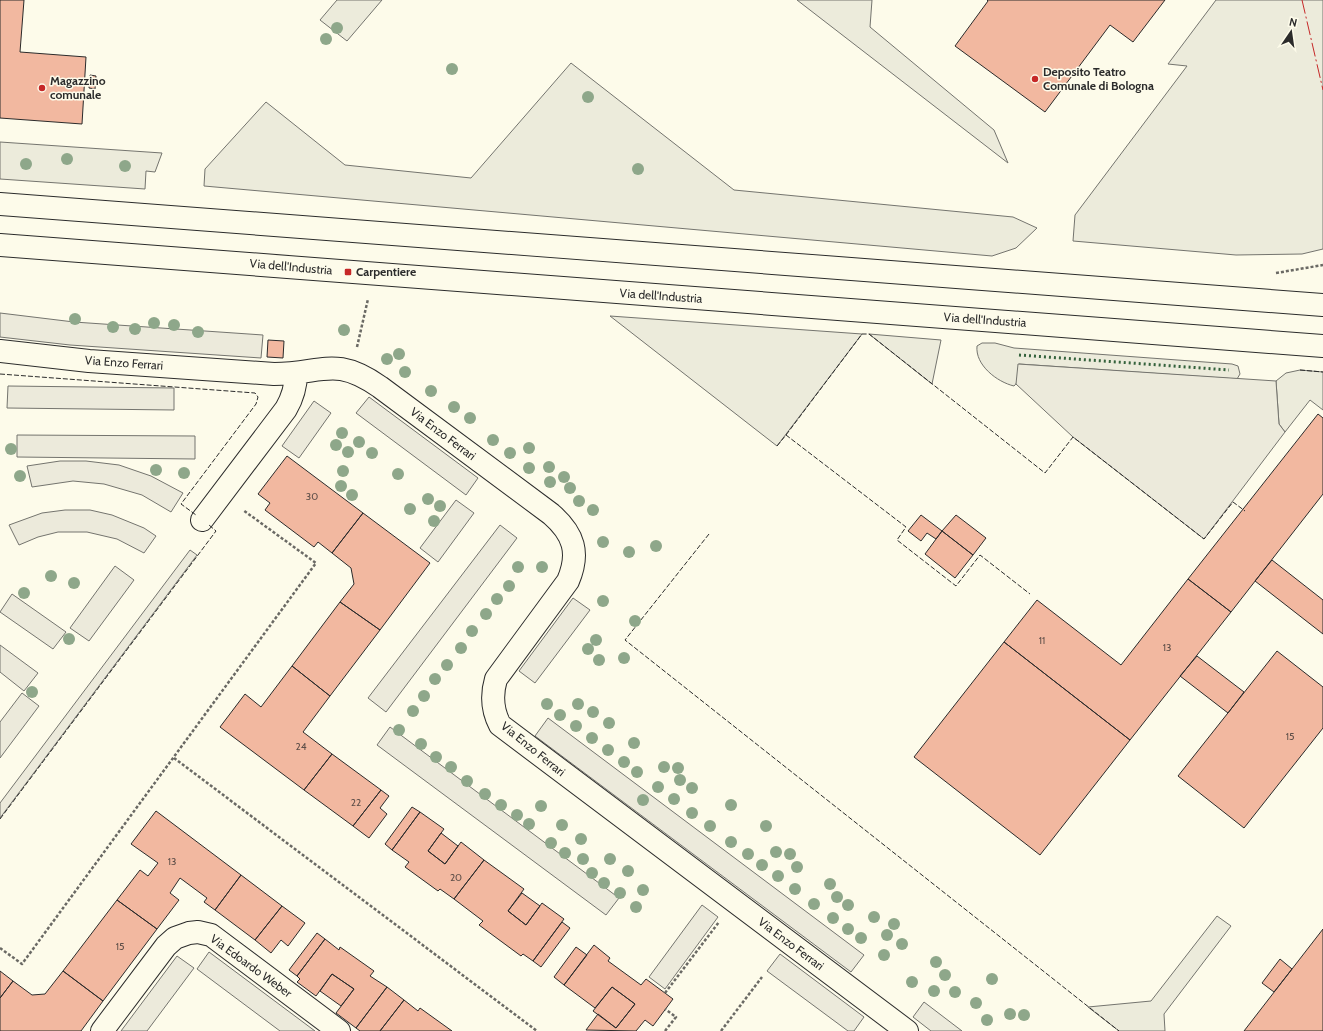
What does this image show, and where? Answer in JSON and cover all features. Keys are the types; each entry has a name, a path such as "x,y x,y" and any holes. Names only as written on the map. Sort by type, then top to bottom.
{"main road":[{"path":"0,204 1323,306"},
{"name":"Via dell'Industria","path":"0,245 1323,346"},
{"path":"1283,302 1323,293"},
{"name":"Via Enzo Ferrari","path":"0,351 96,361 274,374 296,373 328,367 346,369 364,375 562,524 570,536 574,549 572,570 568,581 496,679 492,690 492,703 495,716 500,725 907,1031"},
{"path":"202,520 286,409 296,386 296,373"},
{"name":"Via Edoardo Weber","path":"102,1031 166,946 182,935 198,932 211,935 339,1031"}],"path":[{"path":"356,352 370,294"},
{"path":"0,948 22,964 316,563 239,507"},
{"path":"174,758 537,1031"},
{"path":"665,993 724,916"},
{"path":"721,1031 762,977"},
{"path":"665,1009 676,1017 665,1031"}],"shaded area":[{"path":"337,0 382,0 347,41 320,20"},
{"path":"797,0 872,0 870,27 994,130 1008,163"},
{"path":"1216,0 1323,0 1323,249 1302,254 1236,255 1073,241 1075,215 1187,66 1168,64"},
{"path":"571,63 734,190 1013,217 1037,228 1016,248 992,256 204,186 205,169 266,102 345,165 471,178"},
{"path":"0,142 162,153 155,172 146,171 145,189 0,179"},
{"path":"0,313 74,322 263,335 261,358 70,345 0,337"},
{"path":"610,316 862,334 777,446"},
{"path":"869,334 941,340 932,384"},
{"path":"982,343 995,343 1014,348 1232,364 1238,366 1240,374 1237,379 1019,364 1018,379 1014,386 994,377 983,366 980,360 977,353 977,346"},
{"path":"1018,364 1276,381 1279,424 1285,432 1204,539 1073,437 1016,384"},
{"path":"1300,370 1323,372 1323,410 1310,400 1285,432 1279,424 1276,381 1286,373"},
{"path":"8,386 174,388 174,410 7,408"},
{"path":"369,397 478,478 466,495 356,413"},
{"path":"314,401 331,413 299,458 282,446"},
{"path":"17,435 195,436 195,459 17,457"},
{"path":"60,461 86,461 119,465 151,476 183,493 171,512 142,495 104,484 73,481 32,487 27,466"},
{"path":"456,500 474,513 438,562 420,548"},
{"path":"65,510 90,510 112,515 144,528 156,536 144,553 117,539 87,532 58,532 38,537 19,545 9,525 42,513"},
{"path":"500,525 517,538 386,712 368,698"},
{"path":"190,550 197,555 0,818 0,803"},
{"path":"115,566 134,580 89,641 70,628"},
{"path":"12,594 66,632 53,649 0,612"},
{"path":"573,598 590,610 535,683 519,671"},
{"path":"0,645 38,673 24,691 0,672"},
{"path":"22,693 39,706 0,758 0,722"},
{"path":"548,718 864,955 851,972 535,736"},
{"path":"390,727 619,898 606,915 377,745"},
{"path":"702,905 718,917 665,989 649,977"},
{"path":"1217,916 1231,926 1164,1014 1165,1031 1119,1031 1088,1007 1151,1001"},
{"path":"209,952 315,1031 280,1031 197,969"},
{"path":"780,954 864,1017 854,1031 848,1031 767,971"},
{"path":"177,956 194,968 147,1031 121,1031"},
{"path":"924,1002 962,1031 931,1031 913,1017"}],"building":[{"name":"Magazzino comunale","path":"0,0 24,0 20,52 86,57 82,124 0,118"},
{"name":"Deposito Teatro Comunale di Bologna","path":"987,0 1165,0 1133,42 1110,25 1045,112 955,46 988,1"},
{"path":"90,75 96,76 95,89 89,88"},
{"path":"268,340 284,341 283,358 267,357"},
{"path":"1318,414 1323,418 1323,494 1231,612 1188,579"},
{"path":"287,456 363,513 332,553 318,542 314,547 265,510 270,503 258,494"},
{"path":"363,513 430,563 380,630 340,602 354,584 351,568 332,553"},
{"path":"921,515 942,531 936,539 927,533 921,541 908,531"},
{"path":"956,515 986,538 973,555 942,531"},
{"path":"942,531 973,555 955,578 925,554"},
{"path":"1272,560 1323,600 1323,634 1255,581"},
{"path":"1188,579 1231,612 1130,740 1004,642 1037,600 1121,665"},
{"path":"340,602 380,630 330,696 292,666"},
{"path":"1004,642 1130,740 1040,855 914,757"},
{"path":"1277,651 1323,687 1323,728 1244,828 1178,776"},
{"path":"1197,656 1244,692 1228,713 1180,676"},
{"path":"292,666 330,696 303,732 332,754 304,790 220,727 245,694 261,707"},
{"path":"332,754 381,790 353,826 304,790"},
{"path":"381,790 389,796 380,808 387,814 369,838 353,826"},
{"path":"412,807 420,812 392,850 385,844"},
{"path":"156,811 241,875 215,910 204,902 207,898 180,878 170,893 179,900 157,929 117,900 140,870 148,876 158,863 131,844"},
{"path":"420,812 444,829 428,851 445,864 461,842 484,860 454,899 440,889 438,891 405,867 409,862 392,850"},
{"path":"441,833 458,846 445,864 428,851"},
{"path":"484,860 524,889 508,911 526,925 542,903 564,919 533,961 523,954 521,956 479,925 483,921 454,899"},
{"path":"241,875 282,906 255,940 215,910"},
{"path":"522,893 540,906 526,925 508,911"},
{"path":"117,900 157,929 103,1001 63,971"},
{"path":"282,906 305,923 288,946 281,940 271,953 255,940"},
{"path":"562,922 570,928 541,967 533,961"},
{"path":"1323,929 1323,1031 1244,1031 1292,969"},
{"path":"317,933 325,939 297,976 289,970"},
{"path":"325,939 339,950 340,947 374,971 370,976 387,987 356,1028 336,1013 354,989 332,974 316,996 297,982 300,979 297,976"},
{"path":"594,945 610,958 608,961 641,985 646,979 673,999 653,1026 645,1020 636,1031 586,1030 598,1014 616,1028 635,1004 612,987 595,1008 564,985"},
{"path":"576,947 587,955 564,985 554,977"},
{"path":"1280,959 1292,969 1274,992 1262,983"},
{"path":"0,971 13,981 0,998"},
{"path":"63,971 103,1001 81,1031 0,1031 0,998 13,981 32,995 45,994"},
{"path":"332,974 354,989 341,1006 320,991"},
{"path":"387,987 404,1000 380,1031 360,1031 356,1028"},
{"path":"612,987 635,1004 616,1028 593,1011"},
{"path":"404,1000 418,1011 420,1008 452,1031 380,1031"}],"hedge":[{"path":"1019,355 1229,370"}],"fence":[{"path":"786,435 862,334 869,334 1045,473 1073,437 1204,539 1233,502 1245,511"},
{"path":"1300,370 1323,372"},
{"path":"0,374 255,393 258,397 256,404 181,504 196,515"},
{"path":"777,446 786,435 906,527 897,540 956,586 980,555 1030,594"},
{"path":"0,819 216,531 209,525"},
{"path":"709,534 625,640 1119,1031"}],"power":[{"path":"1302,0 1323,90"}],"place":[{"name":"Deposito Teatro Comunale di Bologna","path":"1035,79"},
{"name":"Magazzino comunale","path":"42,88"},
{"name":"Carpentiere","path":"348,272"}]}
